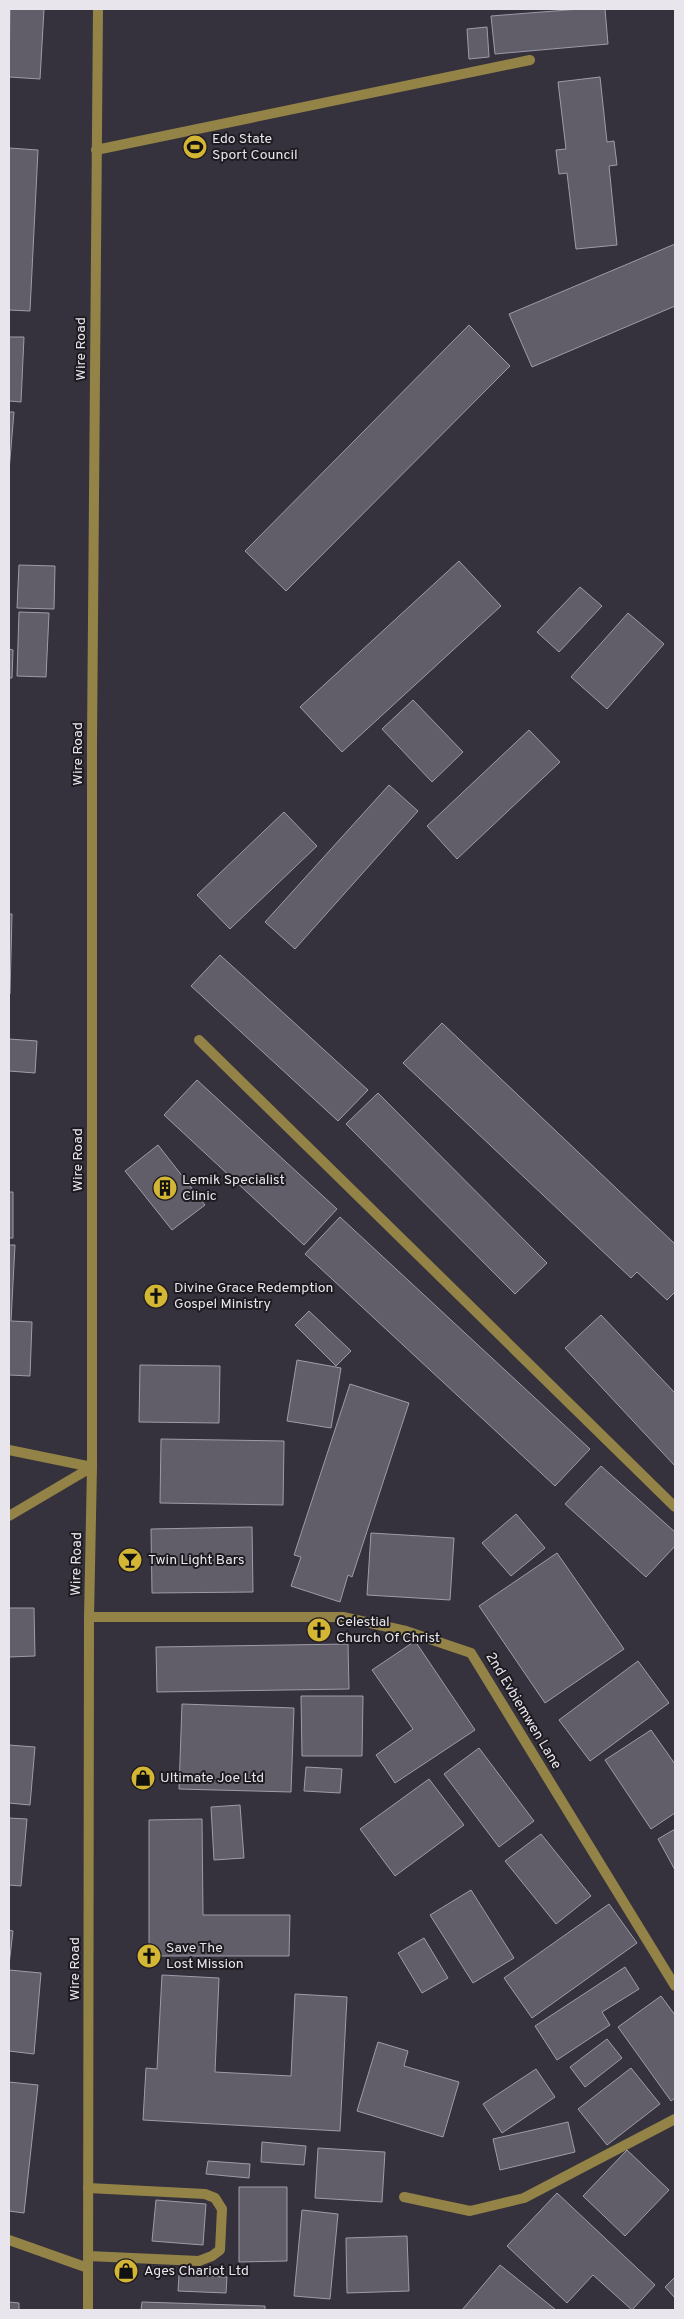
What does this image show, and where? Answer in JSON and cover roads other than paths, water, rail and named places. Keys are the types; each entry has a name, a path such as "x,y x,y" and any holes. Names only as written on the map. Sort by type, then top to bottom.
{"street":[{"name":"Wire Road","path":"88,2310 89,1617 92,1467 92,741 98,9"},
{"path":"96,150 530,60"},
{"path":"199,1040 675,1507"},
{"path":"9,1450 92,1467"},
{"path":"9,1516 92,1467"},
{"name":"2nd Evbiemwen Lane","path":"89,1617 342,1617 406,1631 471,1653 675,1986"},
{"path":"404,2196 470,2211 524,2198 675,2119"},
{"path":"88,2188 205,2194 215,2198 222,2210 220,2250 212,2256 199,2261 88,2256"},
{"path":"9,2240 88,2268"}],"place":[{"name":"Edo State Sport Council","path":"195,147"},
{"name":"Lemik Specialist Clinic","path":"165,1188"},
{"name":"Divine Grace Redemption Gospel Ministry","path":"156,1296"},
{"name":"Twin Light Bars","path":"130,1560"},
{"name":"Celestial Church Of Christ","path":"319,1630"},
{"name":"Ultimate Joe Ltd","path":"143,1778"},
{"name":"Save The Lost Mission","path":"149,1956"},
{"name":"Ages Chariot Ltd","path":"126,2271"}]}
